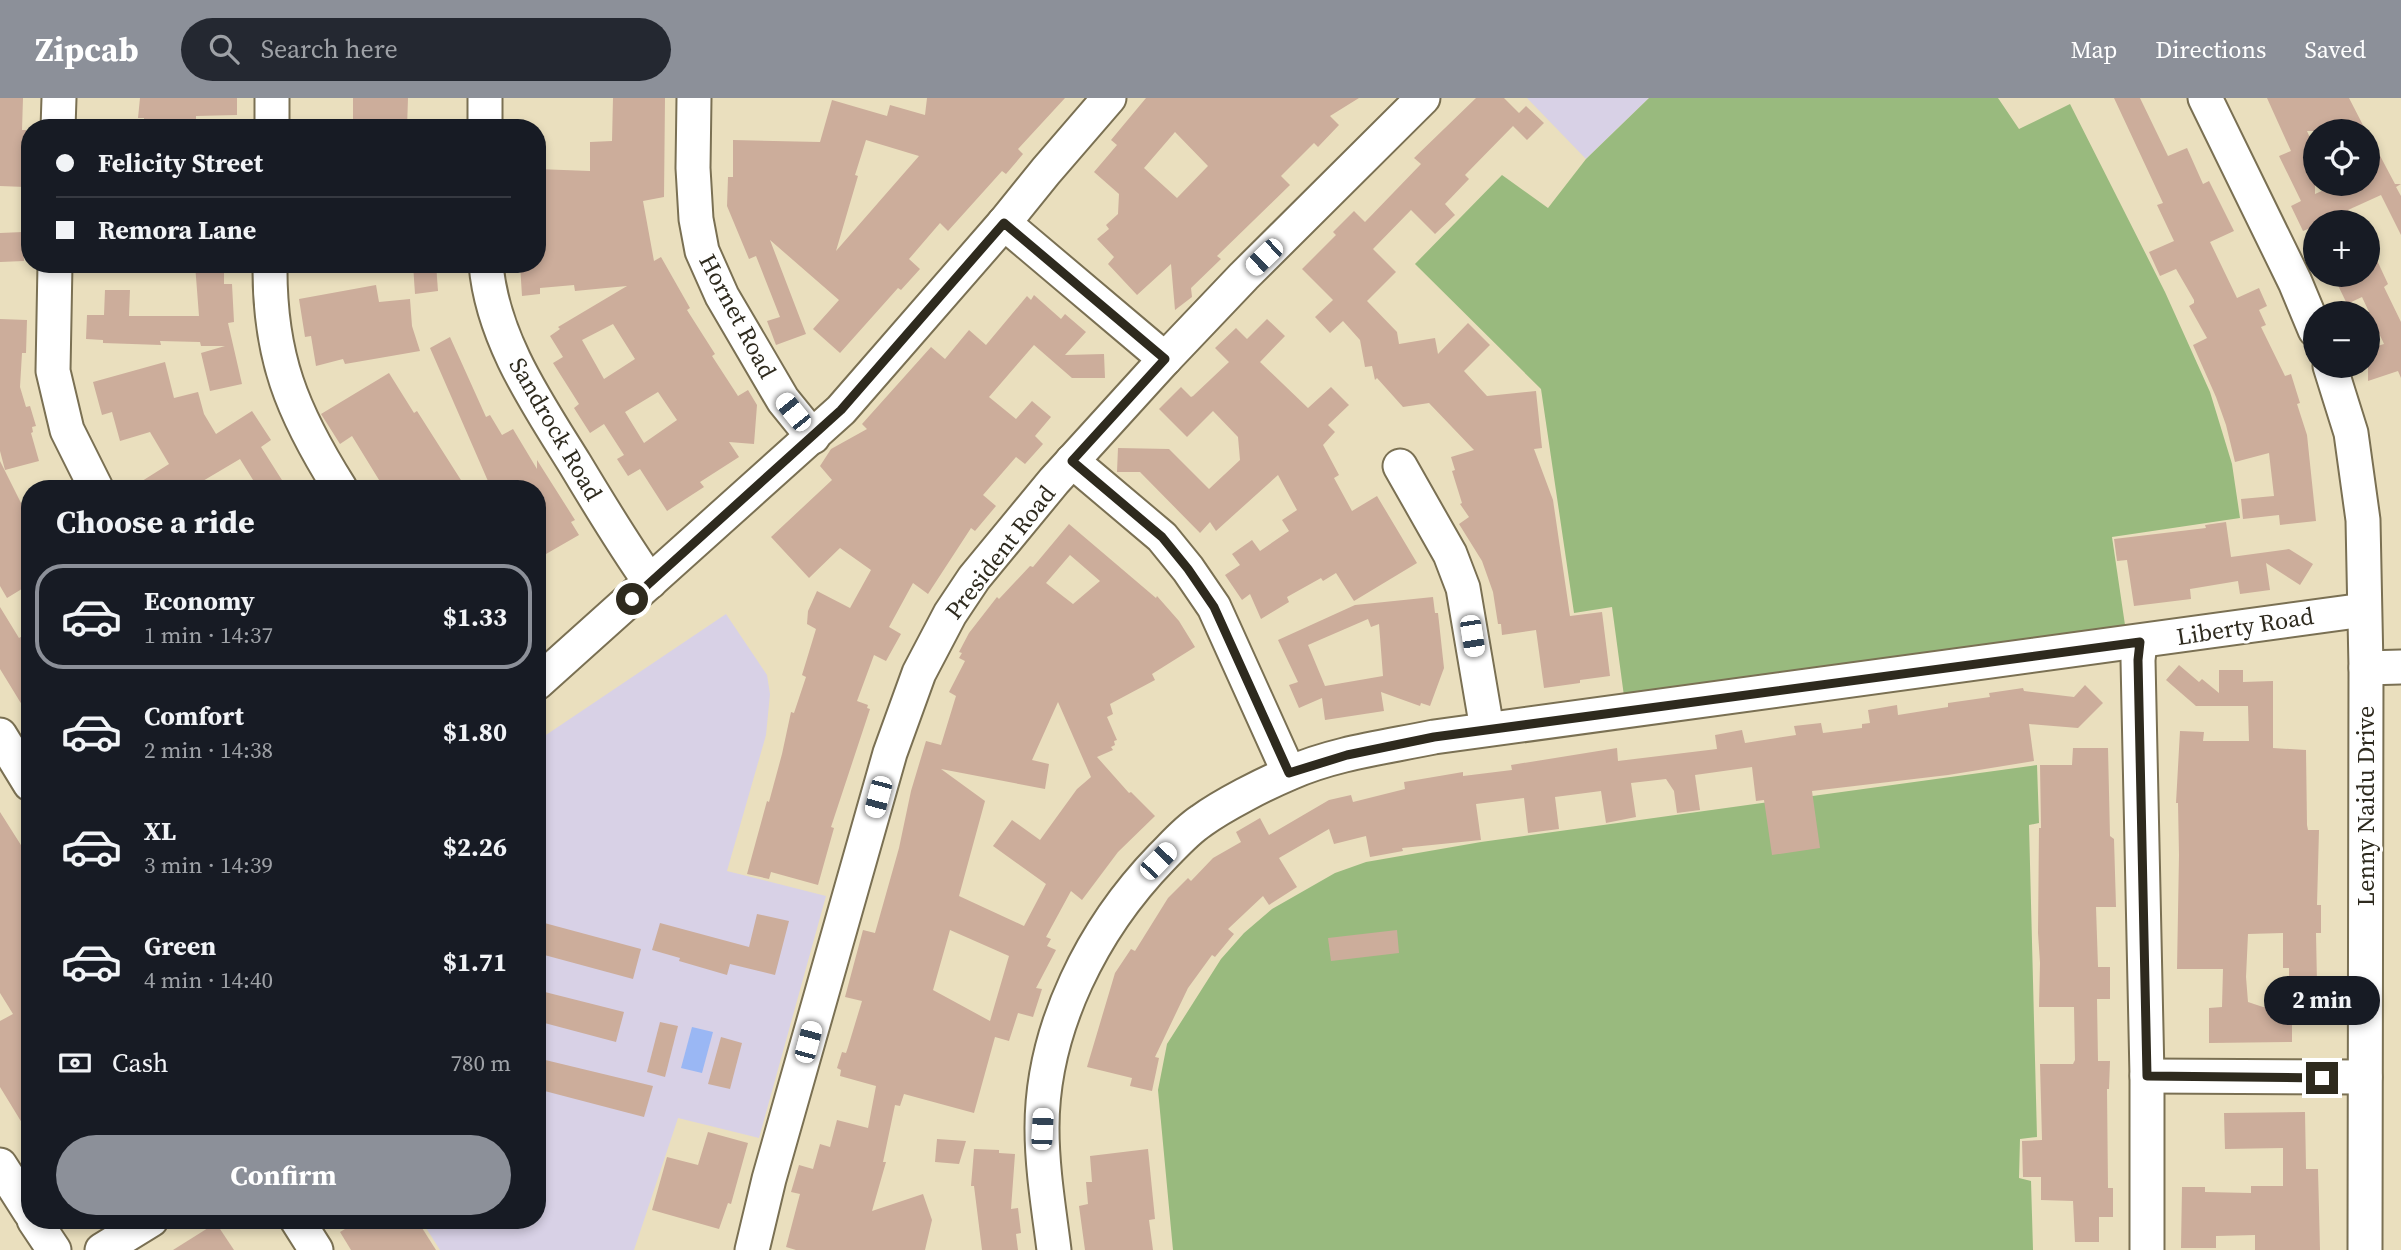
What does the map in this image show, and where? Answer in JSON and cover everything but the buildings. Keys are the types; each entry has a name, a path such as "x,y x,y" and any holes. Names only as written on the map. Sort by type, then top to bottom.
{"street":[{"path":"58,98 58,119"},
{"path":"272,98 272,119"},
{"path":"485,98 485,119"},
{"name":"Hornet Road","path":"694,98 693,168 696,219 702,251 722,296 783,400 813,437"},
{"path":"546,674 841,410 1109,98"},
{"name":"President Road","path":"752,1250 769,1179 890,753 919,673 950,614 974,578 1072,461 1165,359 1244,276 1423,98"},
{"path":"2205,98 2303,301"},
{"path":"1004,223 1165,359"},
{"path":"55,273 53,371 67,430 92,480"},
{"path":"270,273 270,298 281,367 298,416 335,480"},
{"name":"Sandrock Road","path":"488,273 495,311 504,337 533,397 619,538 650,582"},
{"name":"Lenny Naidu Drive","path":"2334,378 2351,433 2363,520 2366,668 2365,1250"},
{"path":"1072,461 1162,537 1188,569 1214,607 1289,773"},
{"path":"1399,466 1450,554 1463,588 1487,729"},
{"name":"Liberty Road","path":"1054,1250 1044,1167 1043,1108 1055,1041 1082,969 1115,911 1141,878 1175,843 1210,814 1289,773 1347,755 1434,737 2364,610"},
{"path":"2140,642 2138,674 2147,1076 2147,1250"},
{"path":"2366,668 2401,667"},
{"path":"0,735 21,769"},
{"path":"2147,1076 2364,1077"},
{"path":"0,1164 21,1198"},
{"path":"40,1229 54,1250"},
{"path":"102,1250 136,1229"},
{"path":"303,1229 316,1250"}],"shaded area":[{"path":"1527,98 1649,98 1586,159"},
{"path":"726,614 767,675 770,694 766,735 727,871 826,896 759,1138 678,1118 634,1250 440,1250 427,1229 546,1229 546,735"}],"green space":[{"path":"1649,98 1998,98 2019,129 2070,104 2165,292 2210,392 2232,464 2240,518 2112,537 2125,625 2141,639 1626,711 1612,607 1574,613 1541,389 1415,264 1502,175 1548,208 1586,159"},
{"path":"2037,765 2039,823 2029,825 2037,1137 2020,1139 2019,1178 2031,1181 2033,1250 1173,1250 1158,1090 1167,1044 1221,959 1244,933 1272,909 1335,873 1366,862 1481,842"}],"water":[{"path":"692,1027 713,1032 702,1073 681,1068"}],"route":[{"path":"632,599 841,410 1004,223 1165,359 1072,461 1162,537 1188,569 1214,607 1289,773 1347,755 1434,737 2140,642 2138,660 2147,1076 2322,1078"}]}
